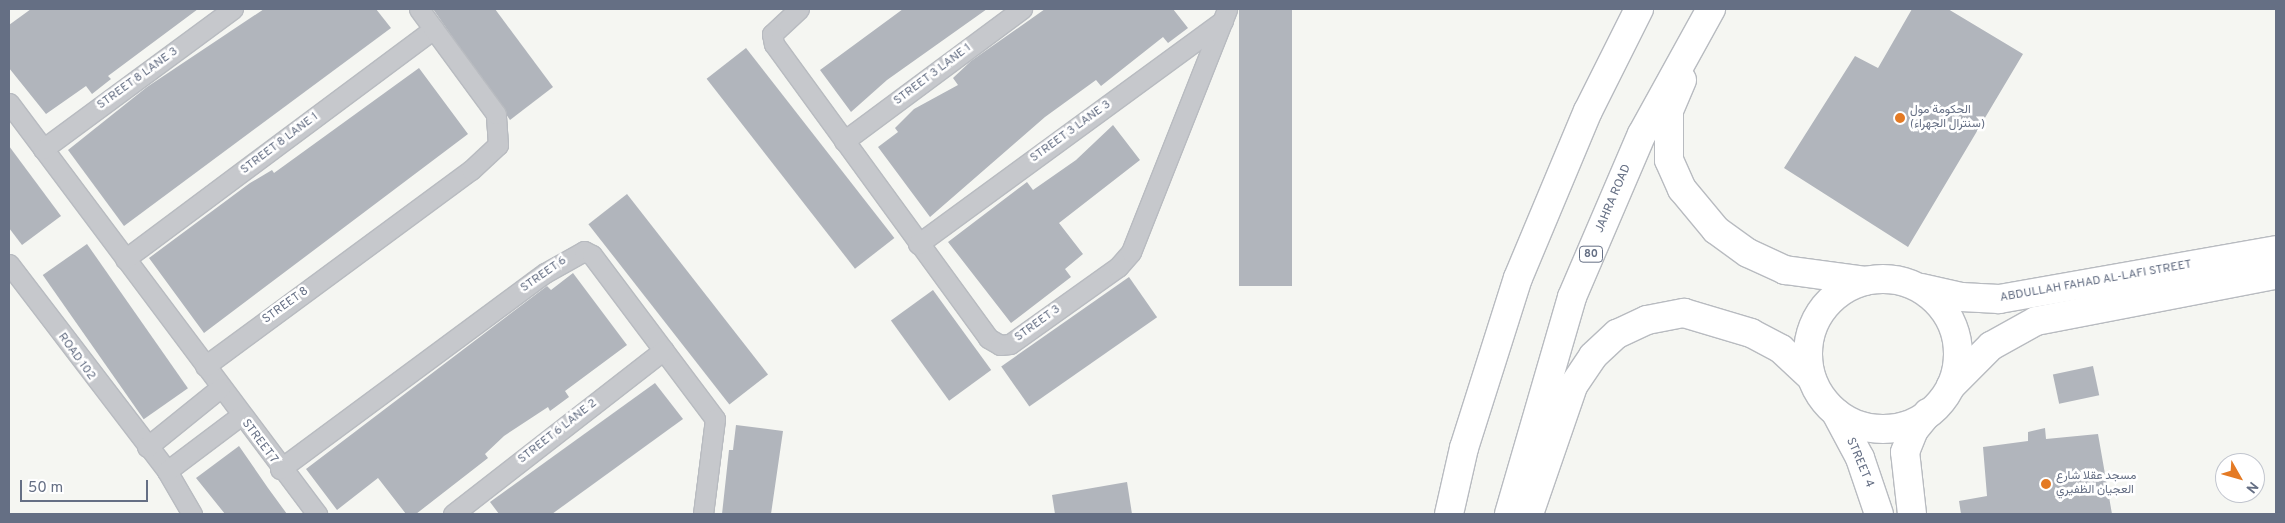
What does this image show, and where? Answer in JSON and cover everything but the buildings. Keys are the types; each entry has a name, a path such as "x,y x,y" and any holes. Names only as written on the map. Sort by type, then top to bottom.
{"main road":[{"path":"1450,514 1464,448 1518,278 1588,111 1639,9"},
{"path":"1712,9 1669,111 1669,160 1682,189 1716,230 1748,253 1785,270 1865,281 1891,280 1917,287 1936,300 1952,327 1957,365 1950,387"},
{"name":"JAHRA ROAD","path":"1509,514 1572,297 1642,134 1712,9"},
{"name":"ABDULLAH FAHAD AL-LAFI STREET","path":"1917,287 1961,297 1999,299 2276,250"},
{"path":"1912,514 1905,452 1914,430 1950,387 1990,346 2036,321 2276,276"},
{"path":"1811,377 1808,352 1812,328 1836,296 1865,281"},
{"path":"1529,514 1573,386 1594,356 1617,334 1647,320 1684,313 1750,333 1781,349 1811,377 1836,413 1858,425 1884,429 1910,424 1932,410"},
{"name":"STREET 4","path":"1836,413 1860,458 1879,514"}],"street":[{"name":"STREET 8 LANE 3","path":"43,149 233,9"},
{"name":"STREET 8","path":"205,366 471,170 498,145 496,114 419,9"},
{"name":"STREET 3","path":"799,9 772,34 774,44 988,338 1000,345 1010,344 1118,266 1139,238 1225,15"},
{"name":"STREET 3 LANE 1","path":"844,141 1022,9"},
{"name":"STREET 3 LANE 3","path":"918,244 1225,15"},
{"name":"STREET 8 LANE 1","path":"125,259 434,29"},
{"path":"9,103 205,366"},
{"name":"STREET 6","path":"280,469 545,273 584,251 592,255 716,419 703,514"},
{"name":"ROAD 102","path":"9,264 167,472 192,514"},
{"name":"STREET 6 LANE 2","path":"452,514 664,350"},
{"name":"STREET 7","path":"205,366 280,469 317,514"},
{"path":"147,447 220,388"},
{"path":"167,472 240,416"}],"place":[{"name":"الحكومة مول (سنترال الجهراء)","path":"1900,118"},
{"name":"مسجد عقلا شارع العجيان الظفيري","path":"2046,484"}]}
